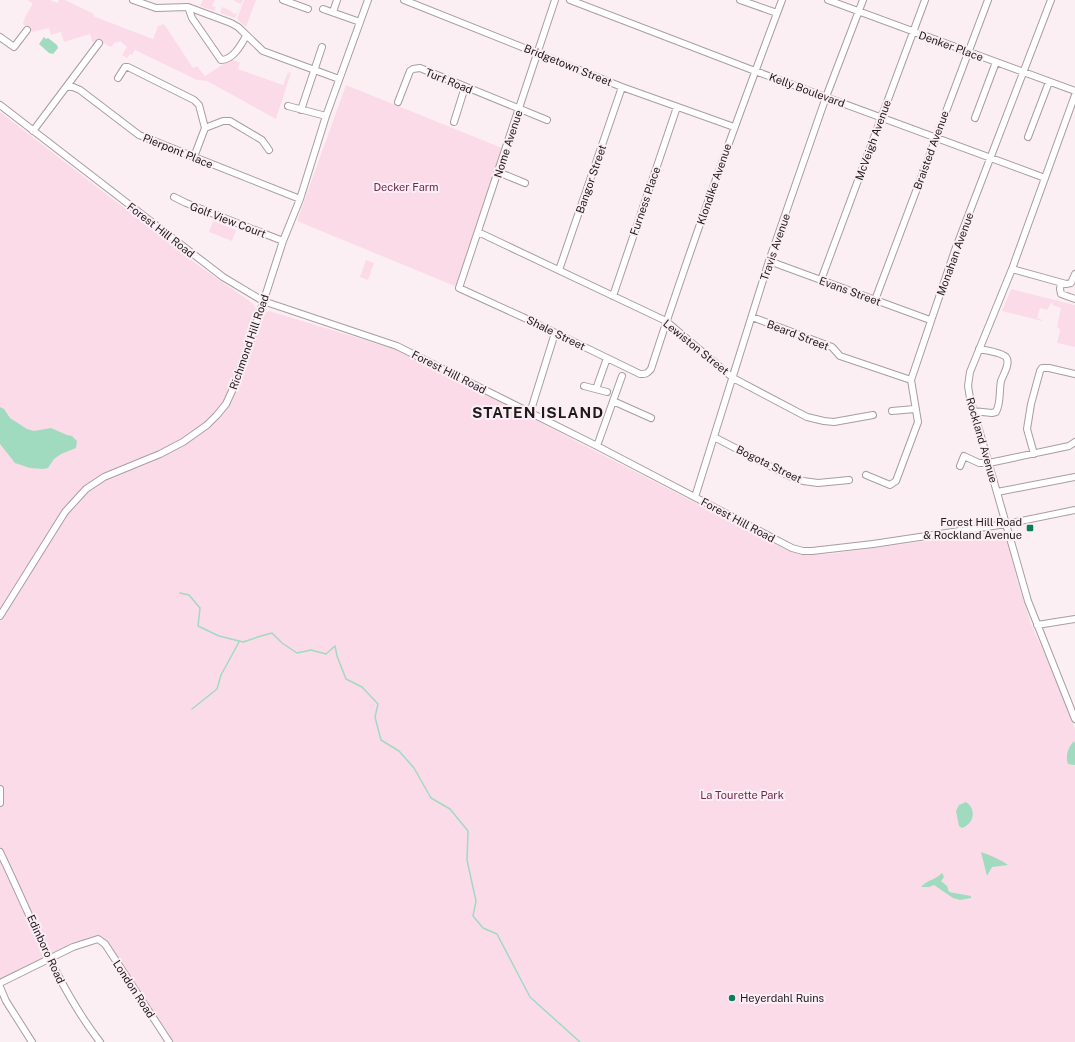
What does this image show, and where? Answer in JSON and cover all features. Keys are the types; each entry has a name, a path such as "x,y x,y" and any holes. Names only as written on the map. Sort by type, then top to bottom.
{"street":[{"path":"133,0 156,8 188,7 235,24 263,51 339,80"},
{"path":"285,0 308,9"},
{"path":"333,12 337,0"},
{"name":"Richmond Hill Road","path":"0,616 65,512 86,489 114,472 172,448 195,434 218,415 226,404 239,375 283,241 300,199 326,116 368,0"},
{"name":"Bridgetown Street","path":"404,0 622,87 734,127"},
{"name":"Nome Avenue","path":"459,288 520,109 555,0"},
{"name":"Kelly Boulevard","path":"570,0 755,71 1045,178"},
{"path":"740,0 777,14"},
{"name":"Klondike Avenue","path":"651,370 666,321 734,127 782,0"},
{"name":"Denker Place","path":"828,0 1075,91"},
{"name":"Travis Avenue","path":"695,497 769,261 826,97 862,0"},
{"name":"McVeigh Avenue","path":"821,280 925,0"},
{"name":"Braisted Avenue","path":"875,300 988,0"},
{"name":"Monahan Avenue","path":"866,475 890,485 896,482 918,422 911,380 930,320 955,250 1051,0"},
{"path":"188,7 192,18 221,60 225,60 238,51 246,36"},
{"path":"323,9 360,22"},
{"path":"198,27 203,13"},
{"path":"0,37 14,47 27,30"},
{"path":"33,131 99,43"},
{"path":"301,110 322,47"},
{"path":"975,118 996,62"},
{"path":"118,78 125,67 128,67 194,100 197,103 200,108 205,128 194,157"},
{"name":"Turf Road","path":"398,102 408,74 413,69 420,68 547,120"},
{"path":"1028,137 1049,82"},
{"name":"Pierpont Place","path":"67,87 74,87 80,90 139,135 300,199"},
{"path":"454,122 465,87"},
{"name":"Bangor Street","path":"559,270 622,87"},
{"name":"Rockland Avenue","path":"1075,95 1012,269 979,349 968,381 968,391 973,411 1028,601 1073,708 1075,719"},
{"name":"Forest Hill Road","path":"0,105 218,273 263,301 397,346 597,446 792,548 803,551 818,551 873,544 1006,524 1075,510"},
{"path":"288,106 326,116"},
{"name":"Furness Place","path":"613,296 677,107"},
{"path":"205,128 223,121 230,121 262,140 268,150"},
{"path":"498,172 525,183"},
{"name":"Golf View Court","path":"174,197 283,241"},
{"name":"Lewiston Street","path":"478,232 666,321 733,378 807,417 824,421 842,421 873,415"},
{"name":"Evans Street","path":"769,261 930,320"},
{"path":"1012,269 1061,284 1071,283 1075,274"},
{"path":"1061,284 1061,294 1075,299"},
{"name":"Shale Street","path":"459,288 640,374 648,373 651,370"},
{"name":"Beard Street","path":"752,317 832,347 840,356 911,380"},
{"path":"530,413 555,333"},
{"path":"973,411 996,412 1001,381 1008,362 1006,357 1002,354 979,349"},
{"path":"596,389 607,358"},
{"path":"1034,454 1027,429 1031,404 1040,370 1049,368 1075,374"},
{"path":"597,446 622,376"},
{"path":"584,386 607,392"},
{"path":"613,401 651,418"},
{"path":"892,412 916,409"},
{"name":"Bogota Street","path":"714,437 789,476 803,481 818,483 849,480"},
{"path":"960,466 964,456 979,463 989,463 1069,446 1075,442"},
{"path":"997,492 1075,477"},
{"path":"1037,625 1075,620"},
{"path":"0,789 0,803"},
{"name":"Edinboro Road","path":"0,852 71,999 100,1042"},
{"name":"London Road","path":"51,959 73,947 96,940 101,941 105,944 169,1042"},
{"path":"0,983 51,959"},
{"path":"0,986 6,1001 32,1042"}],"green space":[{"path":"27,0 50,0 57,3 59,0 65,0 94,14 93,16 153,39 158,26 164,24 193,68 197,66 205,76 231,59 240,63 238,69 283,85 288,72 291,73 276,119 207,81 197,80 135,50 132,55 130,54 127,58 122,55 127,47 120,41 117,43 115,42 111,47 104,43 102,44 99,41 94,47 90,34 64,42 61,32 51,35 49,28 33,32 23,24 32,5 32,3"},
{"path":"203,0 215,0 212,6 216,7 214,11 200,6"},
{"path":"243,0 235,18 220,13 222,7 234,14 237,13 241,4 234,1"},
{"path":"244,0 256,0 246,27 237,19"},
{"name":"Decker Farm","path":"346,85 502,148 457,287 297,221"},
{"path":"0,112 202,268 251,302 255,306 256,310 240,367 220,409 204,424 180,441 106,472 94,479 82,489 68,505 0,612"},
{"path":"213,221 236,230 232,241 209,232"},
{"path":"366,260 374,263 368,280 360,277"},
{"path":"1011,289 1075,305 1075,347 1057,343 1060,331 1057,327 1061,308 1052,305 1053,304 1051,303 1047,310 1040,308 1037,318 1042,321 1002,311"},
{"name":"La Tourette Park","path":"269,311 395,349 411,356 791,551 807,554 829,554 1000,531 1008,542 1018,583 1031,624 1059,686 1075,729 1075,1042 173,1042 105,940 101,937 91,937 54,952 45,959 0,979 0,622 63,520 84,495 99,483 115,474 182,445 213,425 225,411 237,388 265,313"}],"shaded area":[{"path":"44,37 46,39 48,38 57,45 58,48 53,54 49,53 39,44"},
{"path":"0,407 4,409 10,418 27,429 34,431 51,428 72,436 77,441 76,448 61,454 54,459 48,468 30,468 15,463 0,444"},
{"path":"1074,741 1075,765 1068,764 1067,758 1069,749"},
{"path":"966,802 972,808 973,816 969,823 962,828 959,826 956,811 959,805"},
{"path":"981,852 999,859 1008,865 992,867 987,876"},
{"path":"942,873 944,877 941,881 947,886 949,892 971,896 971,898 960,900 953,898 934,885 929,887 921,887"}],"waterway":[{"path":"180,593 189,595 200,608 198,626 219,636 243,642 272,633 282,643 297,653 311,650 326,654 335,646 337,656 346,679 362,687 378,704 375,717 381,740 399,751 414,768 431,798 450,809 468,831 467,860 476,901 473,916 483,928 497,934 530,997 580,1042"},
{"path":"192,709 217,689 221,675 239,642"}],"place":[{"name":"Forest Hill Road & Rockland Avenue","path":"1030,528"},
{"name":"Heyerdahl Ruins","path":"732,998"}],"district":[{"name":"STATEN ISLAND","path":"538,413"}]}
